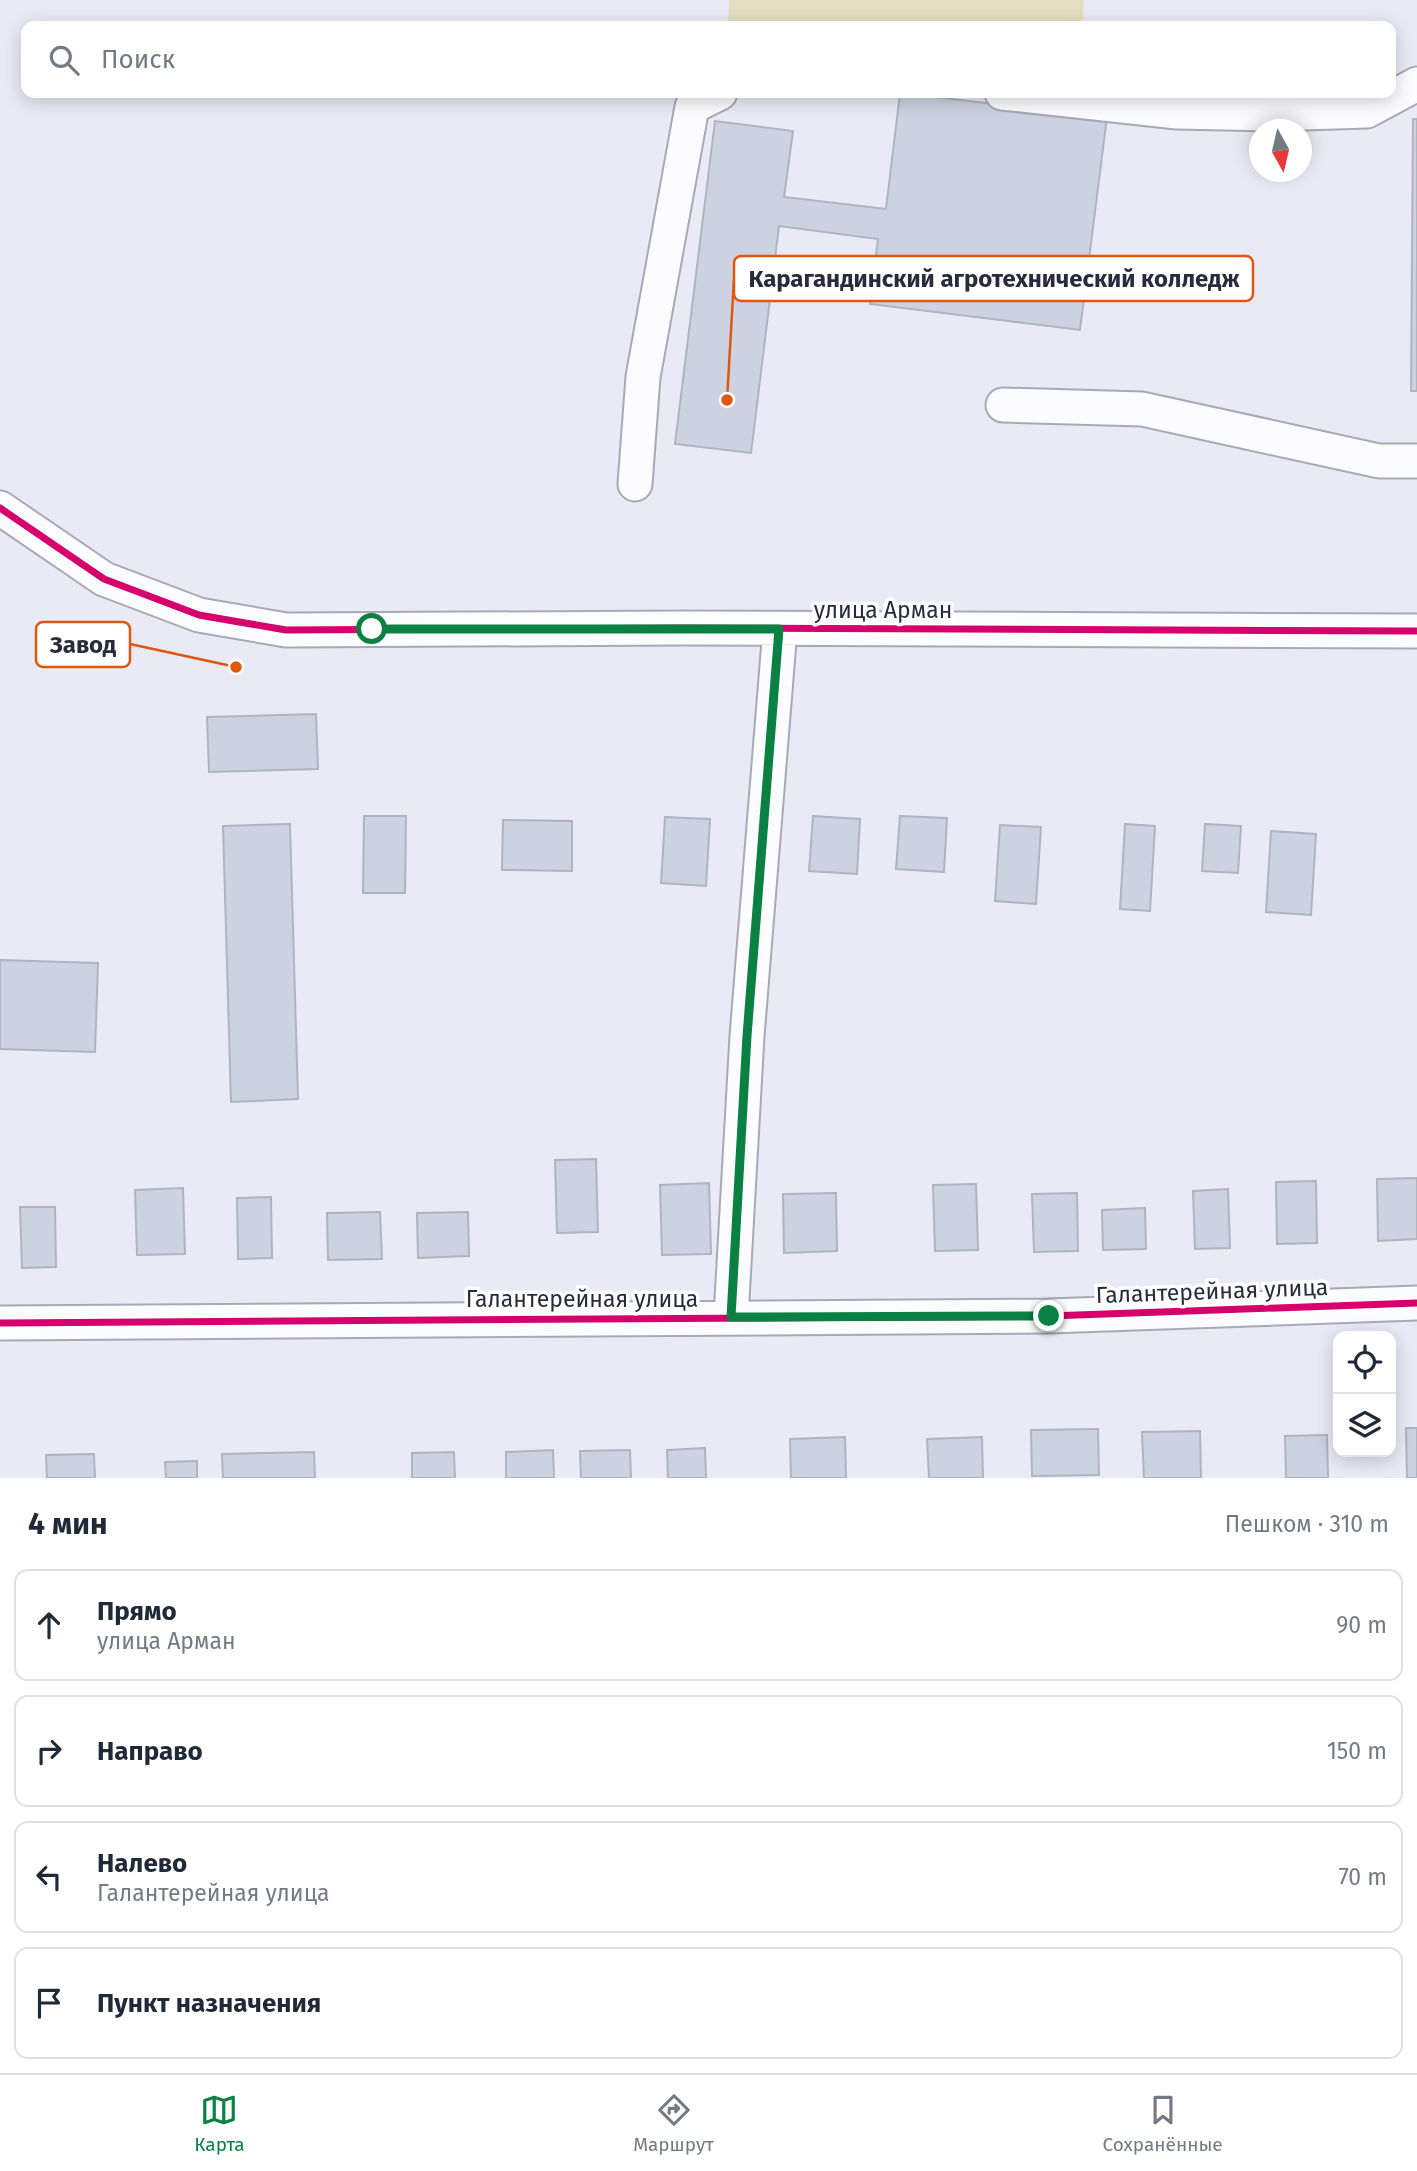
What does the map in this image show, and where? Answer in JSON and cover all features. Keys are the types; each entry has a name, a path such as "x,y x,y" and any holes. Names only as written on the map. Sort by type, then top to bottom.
{"street":[{"path":"1396,95 1417,84"},
{"path":"635,484 643,377 692,107 710,98"},
{"path":"1048,98 1177,112 1271,114 1367,111 1391,98"},
{"path":"1003,405 1142,409 1378,461 1417,461"},
{"name":"улица Арман","path":"0,508 104,579 199,615 286,630 1417,631"},
{"path":"731,1317 747,1036 779,629"},
{"name":"Галантерейная улица","path":"0,1323 1049,1316 1417,1303"}],"shaded area":[{"path":"729,0 1084,0 1082,21 728,21"}],"building":[{"path":"899,98 943,98 1107,117 1080,330 870,304 878,239 779,226 751,453 675,444 715,121 793,131 784,197 886,209"},
{"path":"1413,119 1417,119 1417,391 1411,391"},
{"path":"316,714 318,769 209,772 207,717"},
{"path":"364,816 406,816 405,893 363,893"},
{"path":"813,816 860,819 857,874 809,871"},
{"path":"900,816 947,818 944,872 896,869"},
{"path":"665,817 710,819 706,886 661,883"},
{"path":"503,820 572,821 572,871 502,870"},
{"path":"290,824 298,1099 231,1102 223,826"},
{"path":"1125,824 1155,826 1150,911 1120,909"},
{"path":"1205,824 1241,826 1238,873 1202,871"},
{"path":"1000,825 1041,827 1036,904 995,901"},
{"path":"1271,831 1316,834 1311,915 1266,912"},
{"path":"0,960 98,963 95,1052 0,1049"},
{"path":"596,1159 598,1232 557,1233 555,1160"},
{"path":"1417,1178 1417,1239 1378,1241 1377,1179"},
{"path":"1316,1181 1317,1243 1277,1244 1276,1182"},
{"path":"709,1183 711,1254 662,1255 660,1185"},
{"path":"976,1184 978,1250 935,1251 933,1185"},
{"path":"183,1188 185,1254 137,1255 135,1190"},
{"path":"1228,1189 1230,1248 1195,1249 1193,1191"},
{"path":"836,1193 837,1251 784,1253 783,1194"},
{"path":"1077,1193 1078,1251 1034,1252 1032,1194"},
{"path":"271,1197 272,1258 238,1259 237,1198"},
{"path":"20,1207 55,1207 56,1267 22,1268"},
{"path":"1145,1208 1146,1249 1103,1250 1102,1210"},
{"path":"380,1212 382,1259 328,1260 327,1213"},
{"path":"468,1212 469,1256 418,1258 417,1213"},
{"path":"1406,1428 1417,1428 1417,1478 1407,1478"},
{"path":"1098,1429 1099,1475 1032,1476 1031,1430"},
{"path":"1200,1431 1201,1478 1144,1478 1142,1432"},
{"path":"1327,1435 1328,1478 1286,1478 1285,1436"},
{"path":"845,1437 846,1478 791,1478 790,1439"},
{"path":"982,1437 983,1478 929,1478 927,1439"},
{"path":"705,1448 706,1478 668,1478 667,1450"},
{"path":"553,1450 554,1478 506,1478 506,1452"},
{"path":"630,1450 631,1478 581,1478 580,1451"},
{"path":"314,1452 315,1478 223,1478 222,1454"},
{"path":"454,1452 455,1478 412,1478 412,1453"},
{"path":"94,1454 95,1478 47,1478 46,1455"},
{"path":"197,1461 197,1478 166,1478 165,1462"}],"cycle path":[{"path":"0,508 104,579 199,615 286,630 681,628 1417,631"},
{"path":"0,1323 1049,1316 1417,1303"}],"place":[{"name":"Карагандинский агротехнический колледж","path":"727,400"},
{"name":"Завод","path":"236,667"}],"route":[{"path":"372,629 779,629 747,1036 731,1317 1049,1316"}]}
